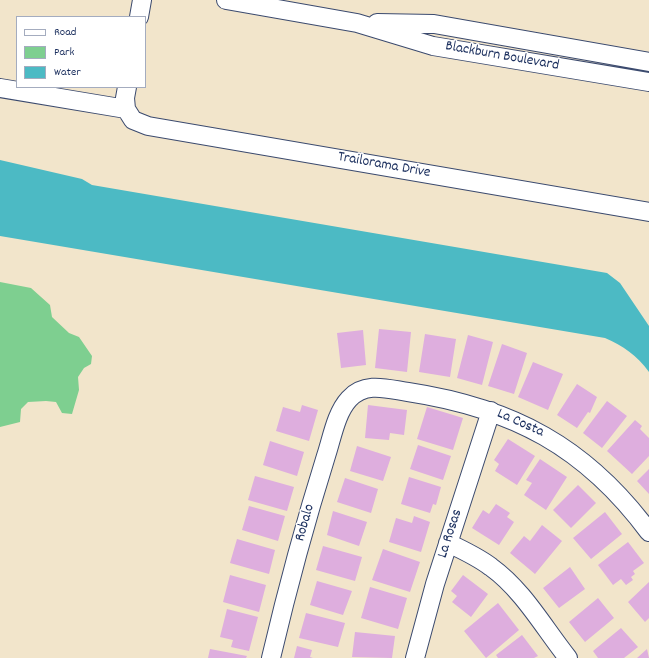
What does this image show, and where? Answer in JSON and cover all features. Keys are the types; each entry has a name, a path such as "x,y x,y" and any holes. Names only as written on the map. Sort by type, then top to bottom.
{"street":[{"path":"139,16 142,0"},
{"name":"Blackburn Boulevard","path":"226,0 357,22 433,46 649,82"},
{"name":"Blackburn Boulevard","path":"357,22 434,24 649,62"},
{"path":"0,88 126,109 125,98 127,88"},
{"name":"Trailorama Drive","path":"126,109 134,120 148,126 649,212"},
{"name":"La Costa","path":"356,394 368,388 380,387 434,396 491,411 531,428 570,451 606,480 649,532"},
{"name":"Robalo","path":"271,658 306,518 340,415 347,402 356,394"},
{"name":"La Rosas","path":"415,658 435,584 491,411"},
{"path":"448,543 479,559 502,576 522,598 568,658"}],"green space":[{"path":"0,282 31,288 50,305 52,317 69,333 79,337 92,356 91,364 84,368 78,377 79,390 72,414 62,413 56,402 28,402 21,409 20,422 0,427"}],"water":[{"path":"0,160 82,179 92,185 607,273 620,283 649,326 649,372 640,361 629,352 618,344 605,338 0,236"}],"building":[{"path":"379,329 411,332 407,372 375,368"},
{"path":"363,330 366,365 341,368 337,333"},
{"path":"425,334 456,339 450,377 419,372"},
{"path":"468,335 493,342 482,385 457,378"},
{"path":"502,344 527,353 514,394 488,386"},
{"path":"533,362 563,374 548,410 518,397"},
{"path":"577,384 597,397 590,413 588,412 577,428 557,415"},
{"path":"607,401 627,416 602,448 583,433"},
{"path":"302,405 318,410 309,441 276,431 283,407 300,412"},
{"path":"368,405 407,410 404,435 390,433 389,440 365,438"},
{"path":"427,407 463,418 453,450 417,439"},
{"path":"635,420 642,426 640,429 649,438 649,456 632,474 607,451"},
{"path":"508,439 535,456 517,485 495,471 499,464 494,460"},
{"path":"270,441 304,452 297,476 263,465"},
{"path":"418,445 451,456 443,480 410,469"},
{"path":"357,446 391,457 383,481 350,471"},
{"path":"540,459 567,477 546,510 524,495 532,483 526,480"},
{"path":"649,469 649,494 637,481"},
{"path":"255,476 294,487 287,511 248,500"},
{"path":"409,477 441,487 436,505 433,504 430,513 401,504"},
{"path":"345,478 378,489 371,513 337,502"},
{"path":"578,485 596,503 571,528 553,510"},
{"path":"496,504 510,513 507,517 514,522 499,545 472,528 483,510 489,514"},
{"path":"249,506 285,516 278,541 242,530"},
{"path":"333,511 367,522 359,546 327,535"},
{"path":"605,512 622,534 591,559 573,538"},
{"path":"414,516 430,522 421,552 389,542 396,518 412,523"},
{"path":"542,525 562,541 535,574 510,553 524,536 530,541"},
{"path":"237,539 275,550 269,574 230,563"},
{"path":"628,542 644,563 633,571 635,574 631,577 633,580 626,585 621,579 613,585 598,565"},
{"path":"323,546 362,557 355,581 316,570"},
{"path":"383,549 420,562 410,592 372,580"},
{"path":"570,567 585,589 559,608 543,588"},
{"path":"230,575 266,585 259,612 223,602"},
{"path":"463,575 488,594 471,617 452,602 457,596 451,591"},
{"path":"317,581 352,591 343,615 310,605"},
{"path":"649,582 649,618 645,622 628,602"},
{"path":"370,587 407,598 398,629 361,618"},
{"path":"598,598 614,618 585,642 569,622"},
{"path":"498,603 519,630 486,658 464,631"},
{"path":"227,609 258,617 249,651 231,647 233,640 220,637"},
{"path":"306,613 345,623 338,647 299,638"},
{"path":"621,628 638,647 624,658 598,658 593,651"},
{"path":"355,632 395,636 392,658 352,657"},
{"path":"522,635 538,656 534,658 498,658 496,655"},
{"path":"297,646 312,650 310,657 313,658 294,658"},
{"path":"210,649 247,656 246,658 208,658"},
{"path":"647,649 649,658 637,658"}]}
